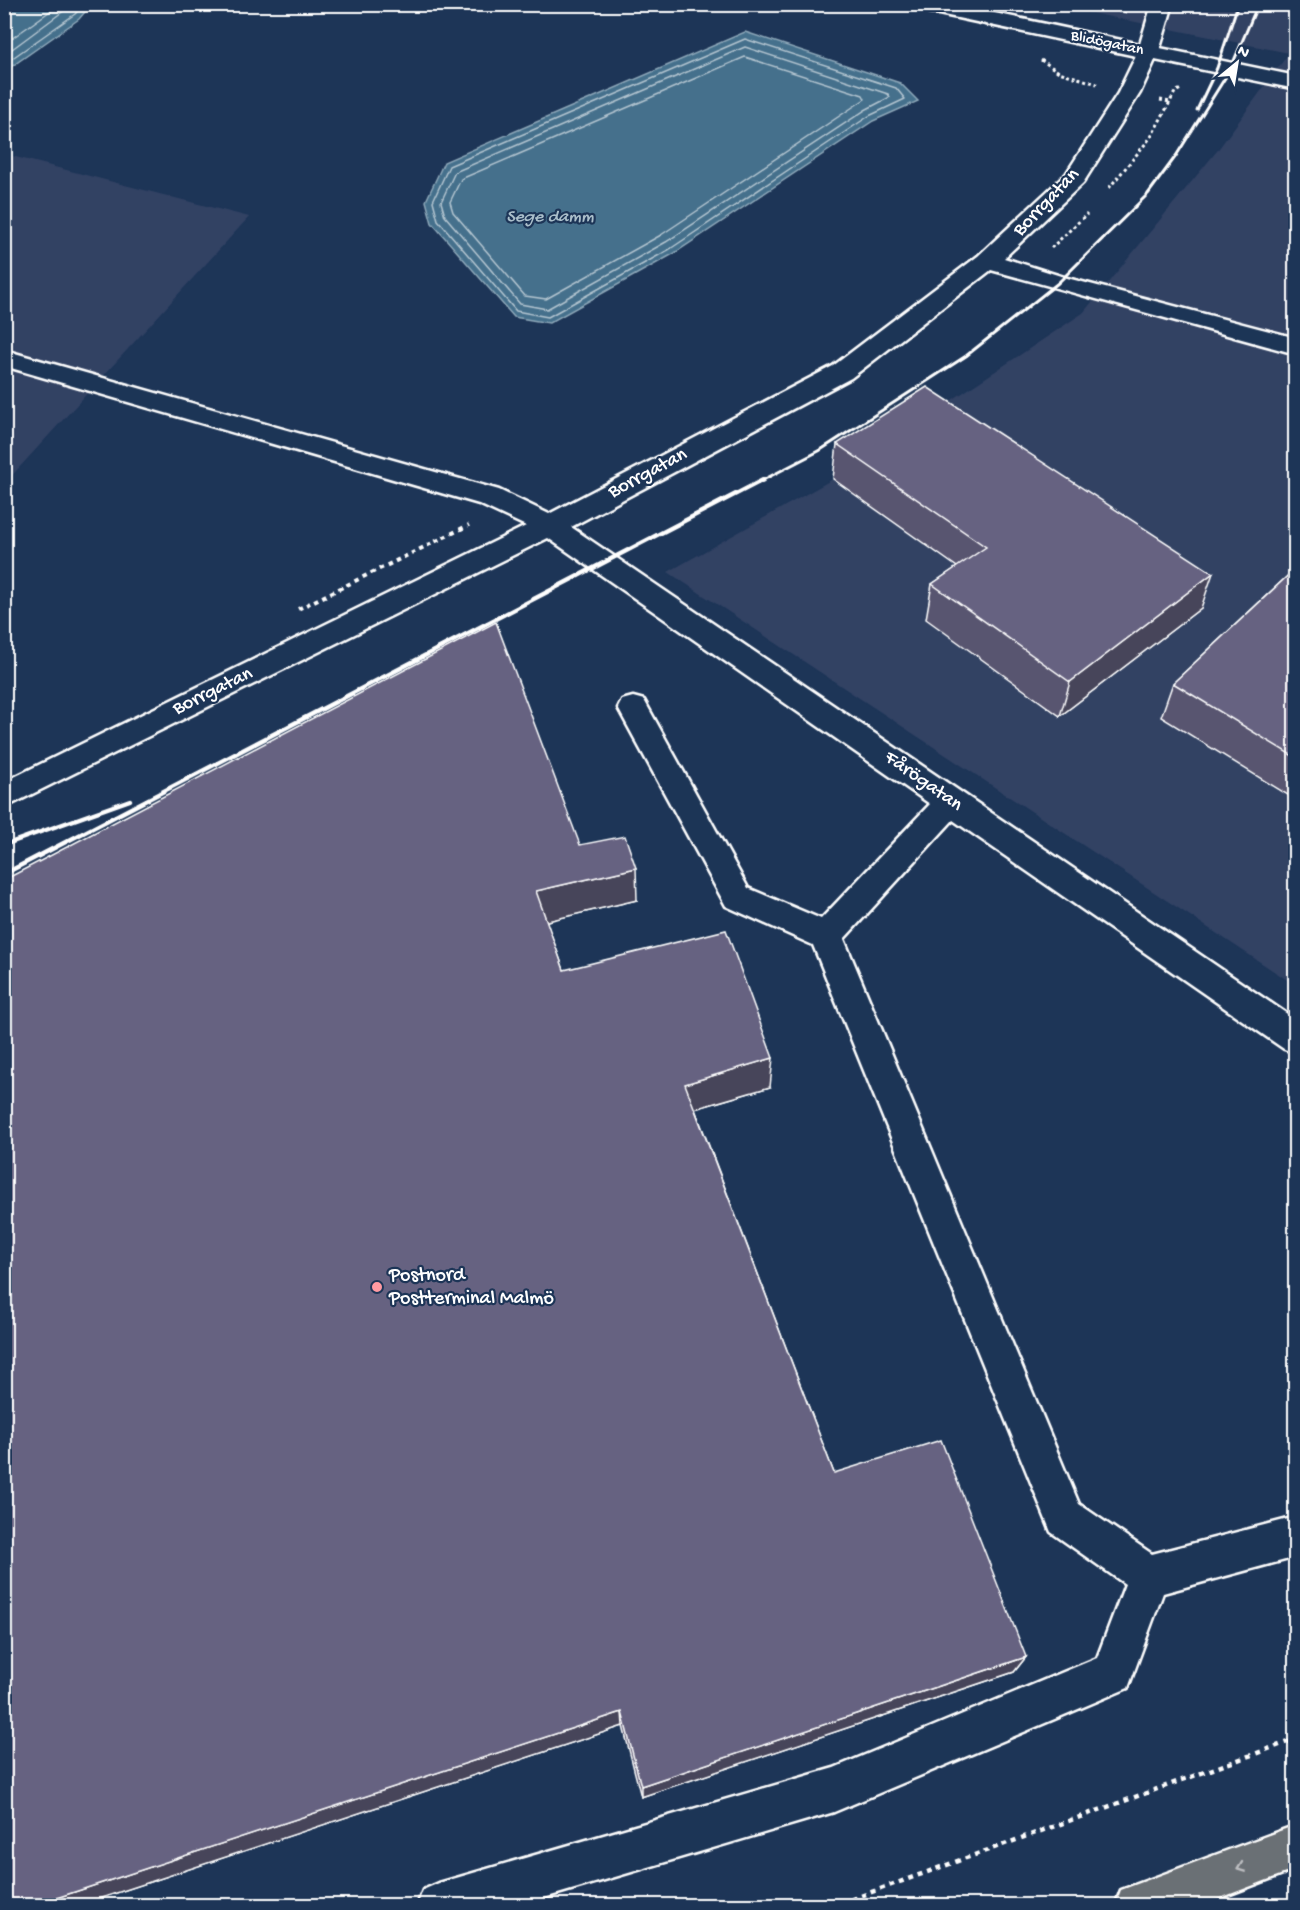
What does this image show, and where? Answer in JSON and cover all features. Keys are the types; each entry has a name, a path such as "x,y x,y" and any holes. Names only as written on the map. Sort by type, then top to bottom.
{"main road":[{"path":"1137,1905 1296,1847"}],"street":[{"name":"Blidögatan","path":"920,4 1296,83"},
{"name":"Borrgatan","path":"4,796 550,526 842,372 987,261 1075,178 1129,93 1149,52 1163,4"},
{"path":"987,261 1058,283 1296,346"},
{"name":"Fårögatan","path":"4,358 489,496 550,526 1296,1039"},
{"path":"633,708 737,897 826,936 1065,1518 1148,1576 1296,1537"},
{"path":"826,936 951,802"},
{"path":"439,1905 834,1791 1113,1673 1148,1576"}],"path":[{"path":"1089,92 1095,83"},
{"path":"833,1905 1296,1739"}],"shaded area":[{"path":"1052,5 1295,5 1295,985 668,572 833,479 1083,313 1217,151 1289,53"},
{"path":"4,154 249,217 5,483 4,483"}],"water":[{"path":"5,5 90,6 79,19 5,71"},
{"name":"Sege damm","path":"745,32 900,83 918,101 873,121 673,254 549,323 514,317 432,223 426,201 444,162"}],"building":[{"path":"927,387 1213,573 1070,682 932,584 986,547 837,444"},
{"path":"1296,568 1296,758 1173,683"},
{"name":"Postnord Postterminal Malmö","path":"496,622 580,845 625,836 636,868 536,891 564,970 726,930 773,1058 685,1084 834,1473 941,1440 1026,1657 641,1786 622,1712 35,1905 4,1905 4,880"}],"railway":[{"path":"1197,110 1217,68 1238,4"},
{"path":"761,481 819,451 966,356 1058,283 1148,194 1176,156 1230,70 1258,4"},
{"path":"4,874 763,480"},
{"path":"4,845 130,800"}],"place":[{"name":"Postnord Postterminal Malmö","path":"377,1287"}]}
